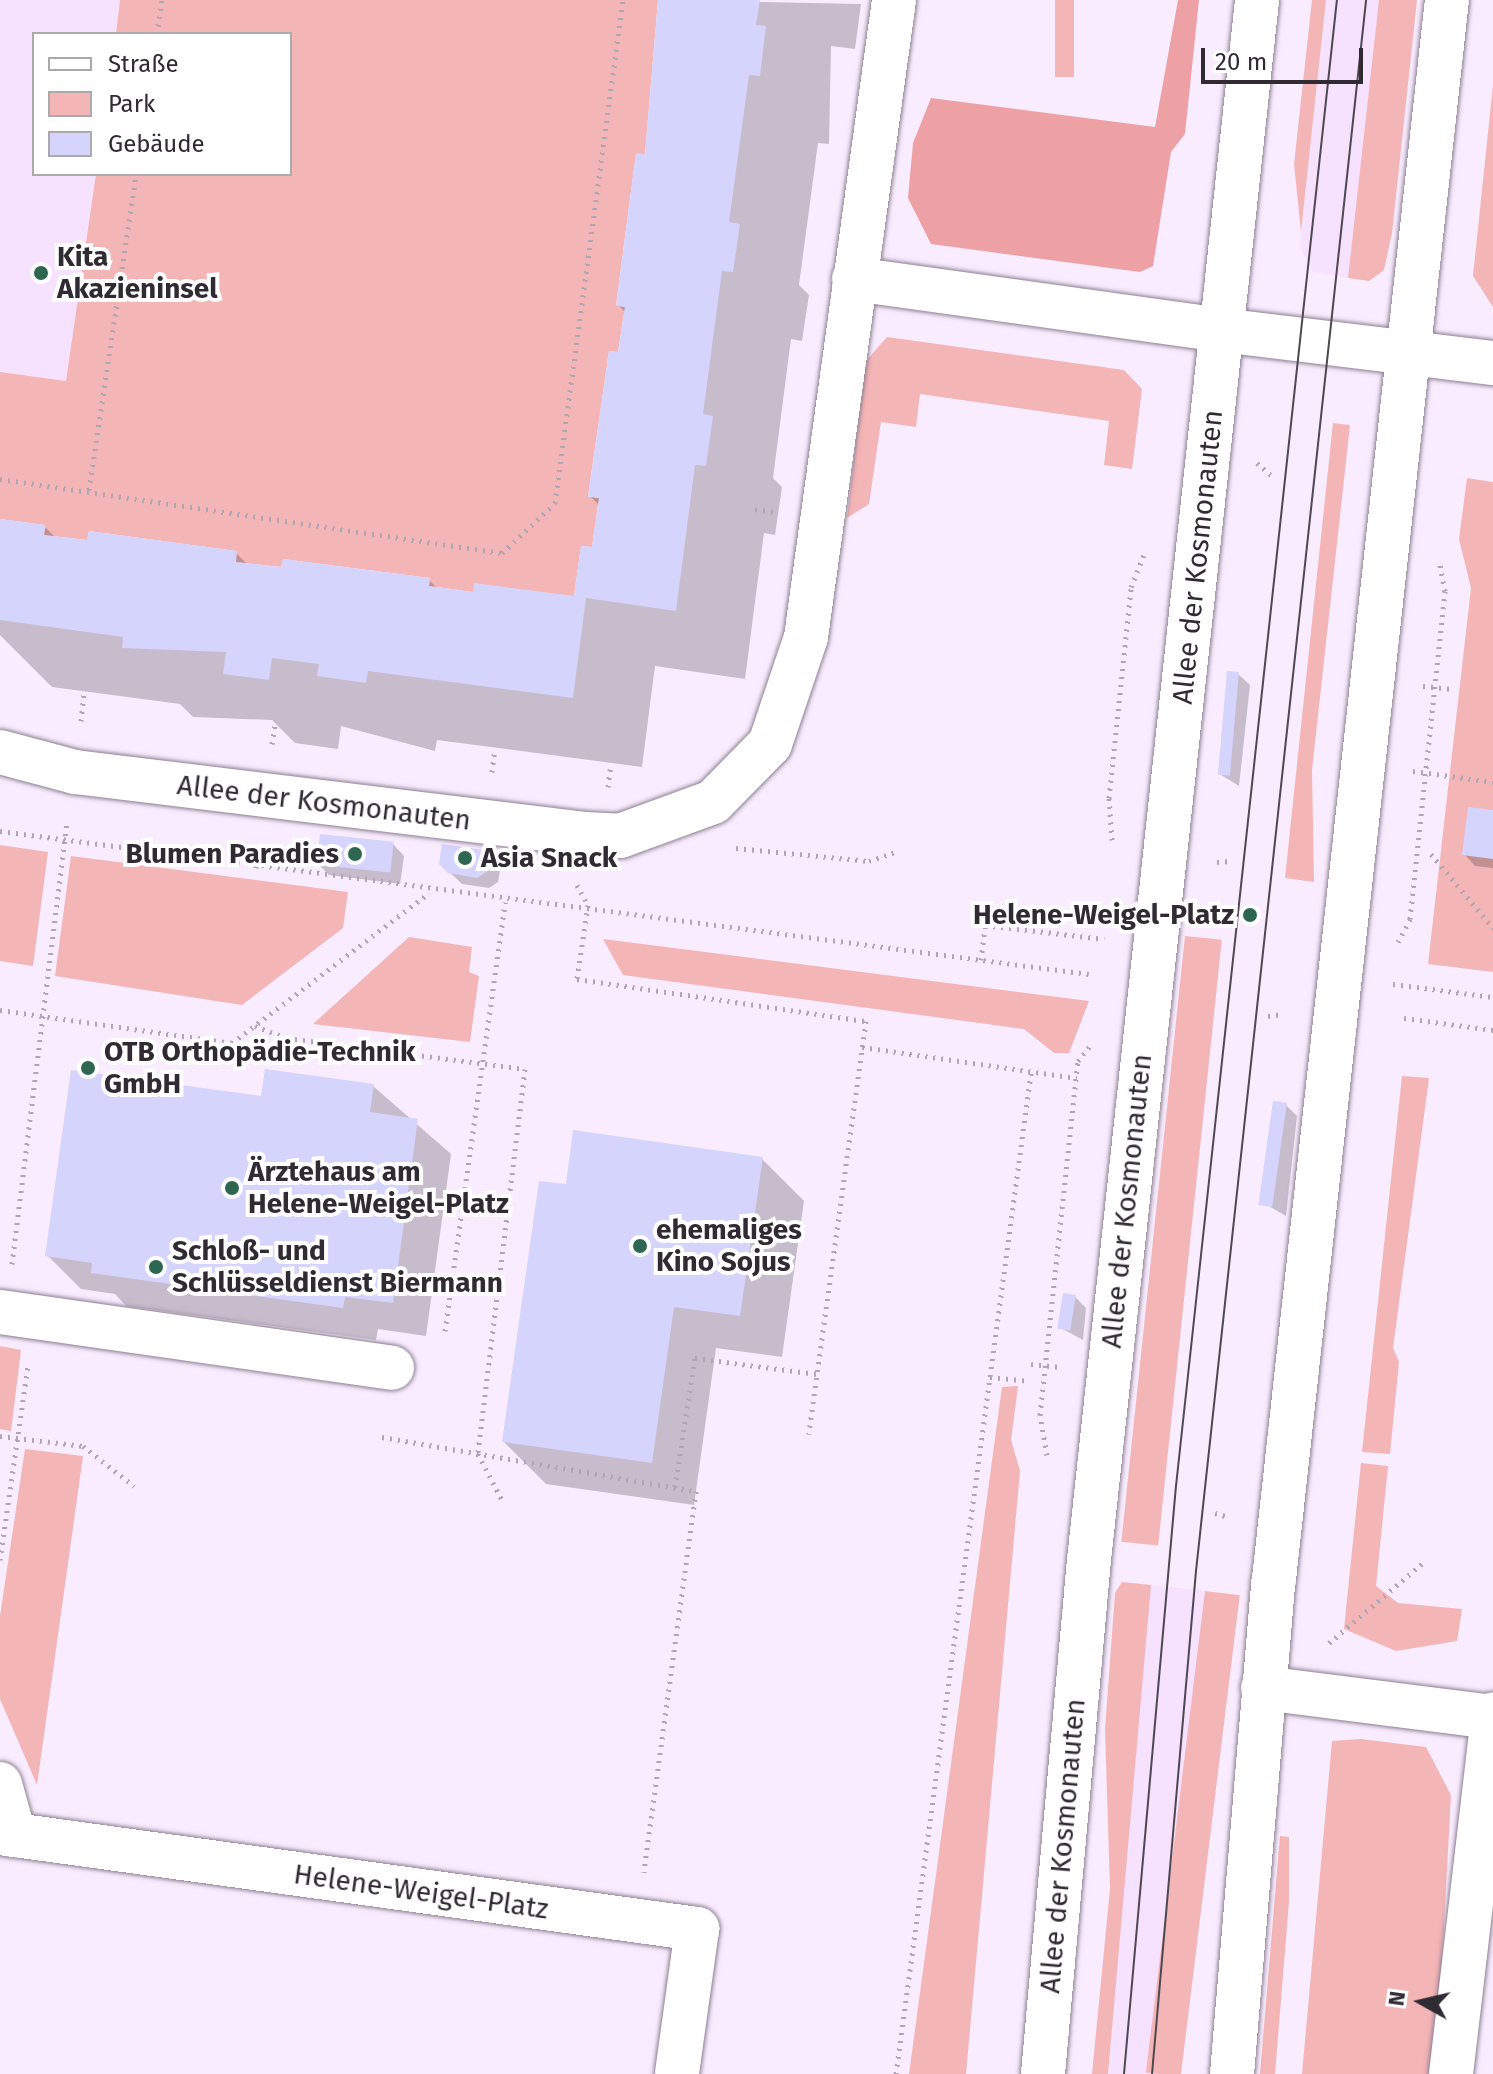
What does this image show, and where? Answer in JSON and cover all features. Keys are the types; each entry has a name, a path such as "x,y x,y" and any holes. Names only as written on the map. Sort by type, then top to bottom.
{"main road":[{"name":"Allee der Kosmonauten","path":"0,752 75,772 585,834 620,836 713,802 770,744 806,637 894,0"},
{"name":"Allee der Kosmonauten","path":"1043,2074 1089,1560 1257,0"},
{"path":"1232,2074 1263,1688 1447,0"},
{"path":"854,279 1221,330 1493,363"},
{"path":"13,1314 392,1368"},
{"path":"1263,1688 1493,1716 1451,2074"},
{"path":"0,1784 7,1834"},
{"name":"Helene-Weigel-Platz","path":"7,1834 697,1929 677,2074"}],"path":[{"path":"157,32 162,0"},
{"path":"0,479 502,553 555,503 623,0"},
{"path":"89,490 136,176"},
{"path":"1418,686 1450,689"},
{"path":"1408,771 1493,782"},
{"path":"0,1560 18,1438 13,1314 43,1016 67,820"},
{"path":"0,831 505,902 588,905 1089,974"},
{"path":"731,848 869,861 898,851"},
{"path":"1431,854 1493,928"},
{"path":"1216,871 1217,859 1231,861"},
{"path":"0,1010 232,1043 430,892"},
{"path":"445,1331 505,902"},
{"path":"588,905 577,979 866,1021 809,1434"},
{"path":"981,960 985,925 1105,939"},
{"path":"1393,984 1493,997"},
{"path":"1268,1016 1282,1017 1283,999"},
{"path":"1404,1018 1493,1030"},
{"path":"255,1026 287,1038 525,1069 478,1454 503,1502"},
{"path":"862,1047 1077,1078"},
{"path":"896,2074 1031,1073"},
{"path":"675,1487 695,1358 817,1374"},
{"path":"1031,1364 1071,1368"},
{"path":"990,1377 1030,1381"},
{"path":"0,1436 83,1446 134,1486"},
{"path":"382,1437 696,1491 642,1888 630,1920"},
{"path":"1329,1643 1424,1562"}],"shaded area":[{"name":"Kita Akazieninsel","path":"0,0 120,0 116,32 32,32 32,176 96,176 66,381 0,372"},
{"path":"1178,0 1199,0 1185,134 1171,152 1153,266 1140,272 931,244 908,198 913,143 931,98 1155,127"},
{"path":"1326,0 1379,0 1348,278 1313,272 1300,247"},
{"path":"1151,1585 1205,1591 1154,2074 1100,2073"}],"green space":[{"path":"120,0 658,0 645,154 636,154 616,305 625,307 618,352 609,351 588,496 599,498 592,547 581,546 574,596 473,592 429,586 430,578 283,559 281,567 236,562 236,551 89,531 87,540 44,535 45,525 0,519 0,372 66,381 96,176 292,176 292,32 116,32"},
{"path":"1055,0 1074,0 1074,77 1055,77"},
{"path":"1312,0 1326,0 1301,232 1294,164"},
{"path":"1379,0 1417,0 1392,233 1384,270 1369,281 1348,278"},
{"path":"1493,85 1493,307 1473,276"},
{"path":"887,337 1124,370 1142,389 1132,469 1104,465 1109,421 920,394 916,427 881,422 869,504 847,518 865,362"},
{"path":"1333,423 1350,425 1312,770 1314,882 1285,878"},
{"path":"1467,478 1493,482 1493,972 1428,964 1471,588 1459,539"},
{"path":"0,845 48,852 33,966 0,961"},
{"path":"71,856 348,892 343,928 242,1005 55,976"},
{"path":"1185,936 1222,940 1158,1546 1121,1542"},
{"path":"409,937 472,947 469,972 479,976 470,1042 313,1024"},
{"path":"603,939 1089,1001 1069,1053 1054,1053 1024,1029 623,975"},
{"path":"1402,1076 1429,1078 1393,1348 1399,1362 1390,1454 1362,1452"},
{"path":"0,1346 21,1350 11,1431 0,1429"},
{"path":"1018,1386 1011,1440 1020,1471 966,2074 909,2074 1002,1387"},
{"path":"25,1449 83,1456 37,1785 0,1699 0,1616"},
{"path":"1361,1463 1388,1466 1376,1586 1398,1603 1462,1609 1457,1641 1396,1651 1344,1629"},
{"path":"1122,1582 1151,1585 1108,2074 1092,2074 1110,1889 1105,1729 1115,1593"},
{"path":"1205,1591 1240,1595 1181,2074 1146,2072"},
{"path":"1361,1739 1426,1747 1451,1795 1436,2074 1302,2074 1332,1741"},
{"path":"1280,1836 1289,1837 1289,1902 1275,2074 1260,2074"}],"building":[{"path":"658,0 760,0 756,25 766,26 760,76 749,75 729,222 740,224 733,272 722,271 703,414 713,416 706,466 695,465 676,611 586,598 573,698 368,671 366,683 317,676 319,664 272,658 269,680 223,674 226,652 122,648 123,637 0,620 0,519 46,525 44,535 87,540 89,531 237,551 236,562 281,567 283,559 430,578 429,586 473,592 474,583 574,596 581,546 592,547 599,498 588,497 609,351 618,352 625,307 616,306 636,153 645,154"},
{"path":"1227,671 1239,672 1230,776 1218,775"},
{"path":"1468,807 1493,810 1493,859 1462,855"},
{"name":"Blumen Paradies","path":"320,834 394,842 390,873 317,865"},
{"name":"Asia Snack","path":"442,844 491,851 488,871 477,878 448,873 439,864"},
{"name":"Ärztehaus am Helene-Weigel-Platz","path":"265,1069 374,1084 370,1112 418,1119 393,1303 345,1297 343,1308 91,1273 92,1263 45,1256 71,1070 261,1096"},
{"path":"1273,1101 1287,1103 1272,1207 1258,1205"},
{"name":"ehemaliges Kino Sojus","path":"573,1130 763,1157 740,1316 674,1307 652,1463 502,1442 539,1181 566,1184"},
{"path":"1063,1293 1076,1295 1070,1331 1057,1329"}],"tram line":[{"path":"1124,2074 1176,1486 1337,0"},
{"path":"1152,2074 1196,1571 1366,0"}],"place":[{"name":"Kita Akazieninsel","path":"41,273"},
{"name":"Blumen Paradies","path":"355,854"},
{"name":"Asia Snack","path":"465,858"},
{"name":"Helene-Weigel-Platz","path":"1250,915"},
{"name":"OTB Orthopädie-Technik GmbH","path":"88,1068"},
{"name":"Ärztehaus am Helene-Weigel-Platz","path":"232,1188"},
{"name":"ehemaliges Kino Sojus","path":"640,1246"},
{"name":"Schloß- und Schlüsseldienst Biermann","path":"156,1267"}]}
